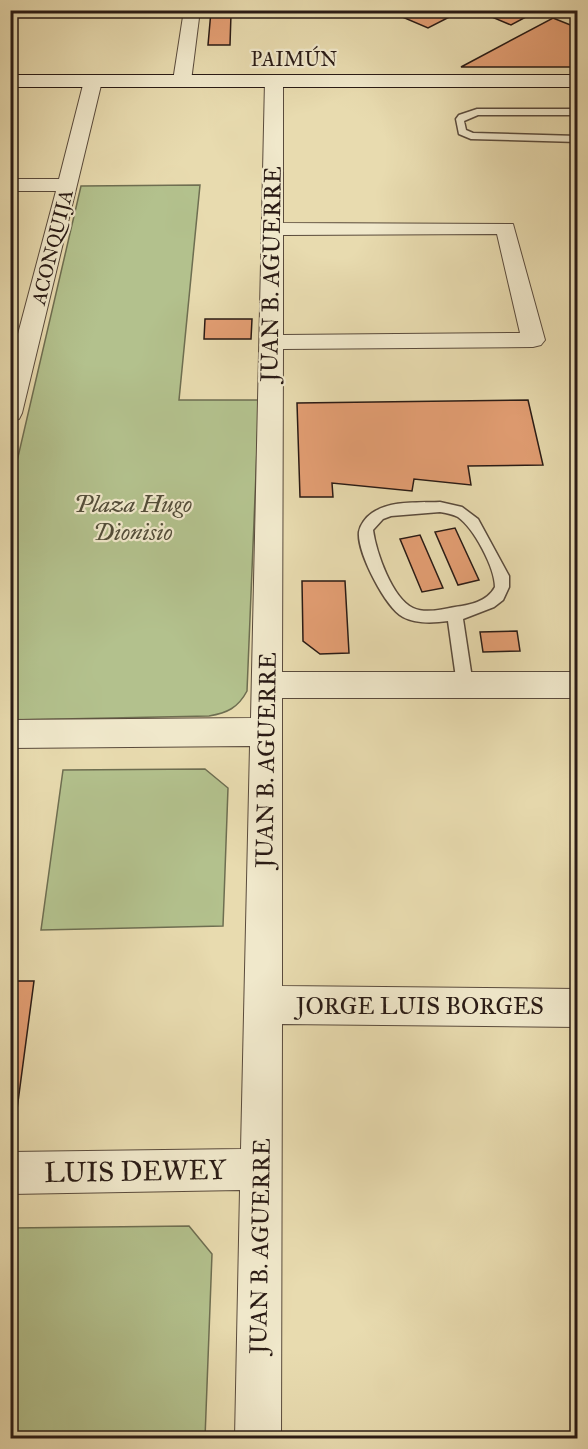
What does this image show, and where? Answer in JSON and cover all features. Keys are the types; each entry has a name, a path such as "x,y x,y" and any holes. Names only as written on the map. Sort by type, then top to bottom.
{"street":[{"path":"182,81 192,10"},
{"name":"PAIMÚN","path":"10,81 578,81"},
{"name":"ACONQUIJA","path":"10,413 93,81"},
{"name":"JUAN B. AGUERRE","path":"258,1438 274,81"},
{"path":"10,185 67,185"},
{"path":"270,342 533,340 506,228 272,230"},
{"path":"10,313 35,313"},
{"path":"267,685 578,685"},
{"path":"10,734 266,732"},
{"name":"JORGE LUIS BORGES","path":"263,1005 578,1008"},
{"name":"LUIS DEWEY","path":"10,1173 260,1170"}],"lane":[{"path":"578,112 477,112 462,117 459,121 462,132 471,136 578,139"},
{"path":"450,508 470,517 476,524 502,578 503,585 496,600 489,605 455,613 429,617 410,614 394,601 366,538 369,522 375,516 395,511 450,508"},
{"path":"455,613 465,685"}],"green space":[{"name":"Plaza Hugo Dionisio","path":"200,185 179,400 259,400 247,691 240,702 231,709 209,716 11,720 11,487 81,186"},
{"path":"205,769 228,788 223,926 41,930 63,770"},
{"path":"189,1226 212,1254 205,1438 11,1438 11,1228"}],"building":[{"path":"239,10 231,14 230,45 208,45 211,11"},
{"path":"386,10 463,10 428,28"},
{"path":"496,10 539,10 511,25 487,15"},
{"path":"553,18 578,28 578,67 461,67"},
{"path":"205,319 252,319 251,339 204,339"},
{"path":"528,400 543,465 468,466 471,485 414,479 412,491 332,483 333,497 300,497 297,403"},
{"path":"455,528 479,580 458,585 435,532"},
{"path":"420,535 443,588 422,592 400,539"},
{"path":"302,581 345,581 349,653 320,654 303,641"},
{"path":"517,631 520,651 483,652 480,632"},
{"path":"10,981 34,981 14,1132 10,1132"}]}
